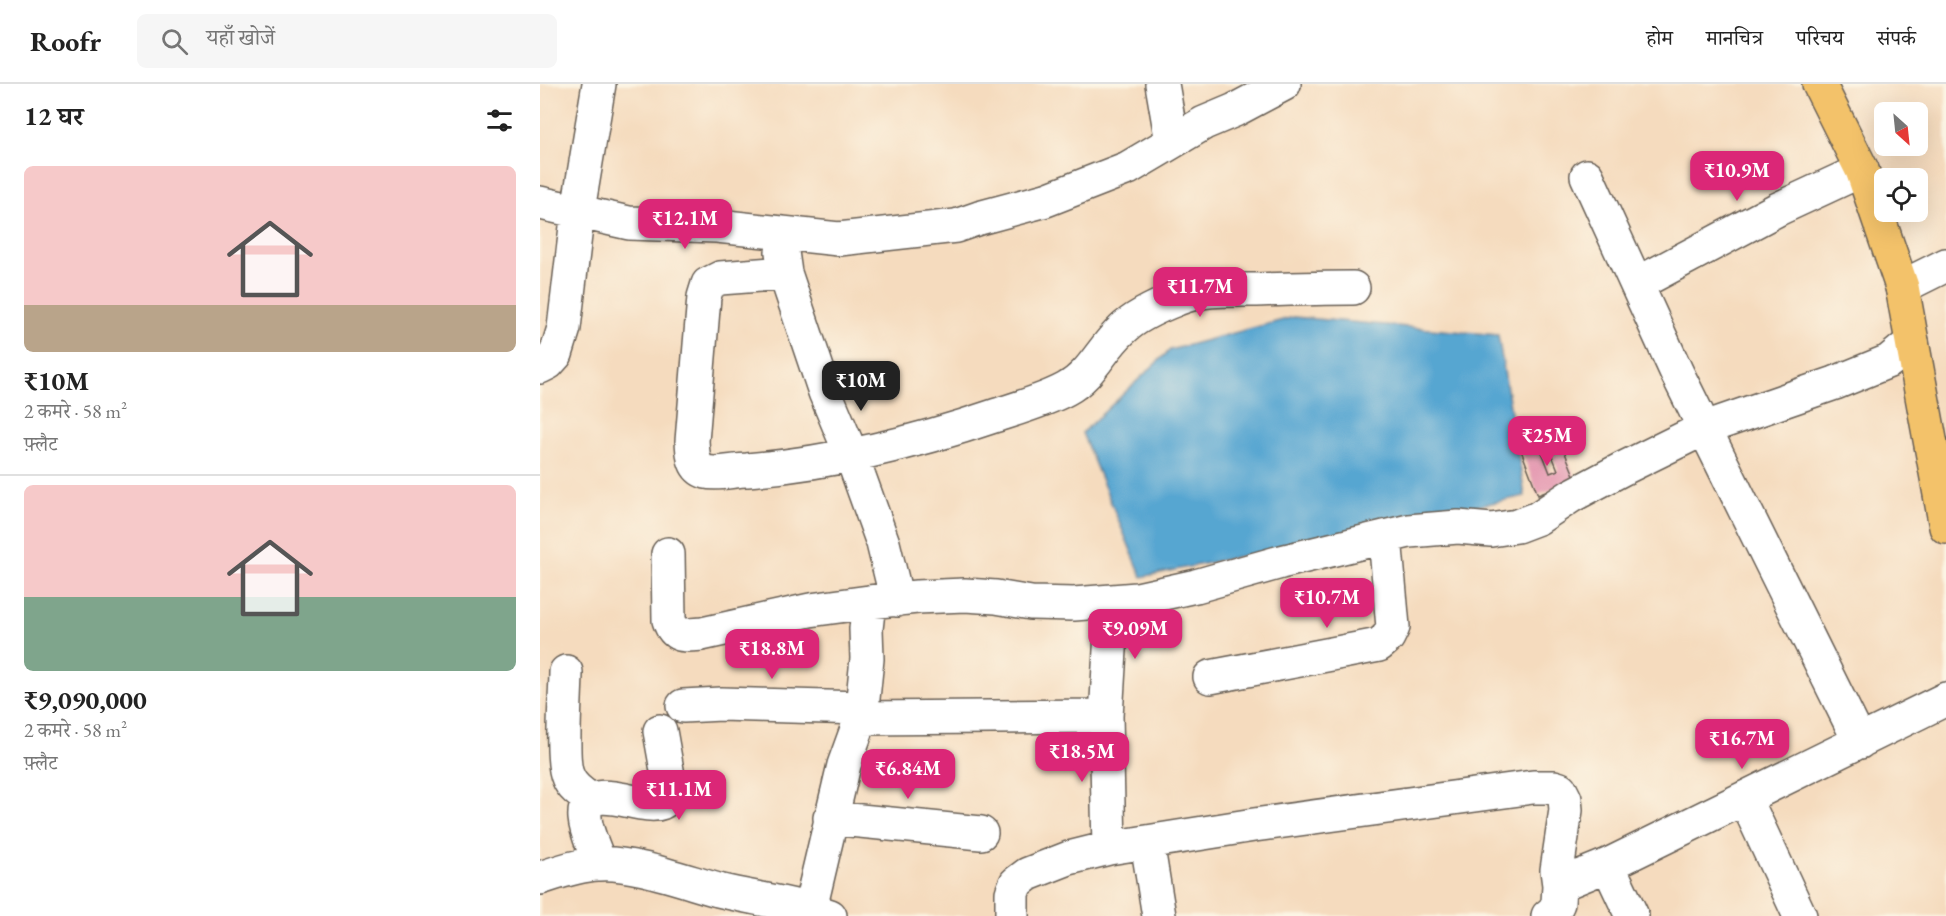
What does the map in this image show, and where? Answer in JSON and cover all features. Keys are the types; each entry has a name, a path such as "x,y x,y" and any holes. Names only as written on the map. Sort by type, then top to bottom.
{"main road":[{"path":"1819,84 1862,170 1902,287 1946,527"}],"street":[{"path":"540,367 548,363 556,354 564,328 578,210 599,84"},
{"path":"1162,84 1172,142"},
{"path":"540,203 629,223 717,226 839,239 956,226 1046,200 1128,168 1204,123 1235,110 1284,84"},
{"path":"1637,284 1778,209 1862,170"},
{"path":"1587,176 1677,373 1860,742"},
{"path":"540,878 599,863 643,869 716,903 821,912 830,818 844,765 862,713 883,601 883,543 851,454 825,392 785,273 778,232"},
{"path":"1902,287 1946,265"},
{"path":"785,273 720,278 708,284 704,297 692,441 696,465 707,472 779,467 851,454 973,423 1032,403 1066,389 1092,369 1110,342 1123,328 1137,318 1176,299 1195,293 1219,290 1353,288"},
{"path":"668,554 669,620 672,629 678,634 702,634 810,610 917,597 965,595 1031,603 1074,604 1137,598 1196,586 1281,562 1385,537 1436,528 1491,530 1517,526 1538,518 1571,496 1706,428 1889,361 1912,342"},
{"path":"1210,677 1379,645 1388,637 1393,627 1385,537"},
{"path":"1109,848 1106,716 1113,601"},
{"path":"566,672 565,768 571,783 591,800"},
{"path":"1559,885 1608,865 1946,699"},
{"path":"682,706 721,704 862,713 1106,716"},
{"path":"599,863 585,820 585,809 591,800 601,796 650,804 661,803 668,796 670,787 660,731"},
{"path":"1012,916 1012,888 1021,878 1059,861 1109,848 1340,812 1533,787 1554,787 1563,793 1566,810 1557,862 1558,903 1548,916"},
{"path":"1745,798 1800,916"},
{"path":"830,818 981,833"},
{"path":"1147,842 1159,916"},
{"path":"1608,865 1632,916"}],"water":[{"path":"1294,317 1498,335 1525,496 1142,577 1082,433 1170,350"}],"building":[{"path":"1537,439 1550,473 1558,470 1549,448 1561,443 1576,480 1538,495 1519,445"}]}
